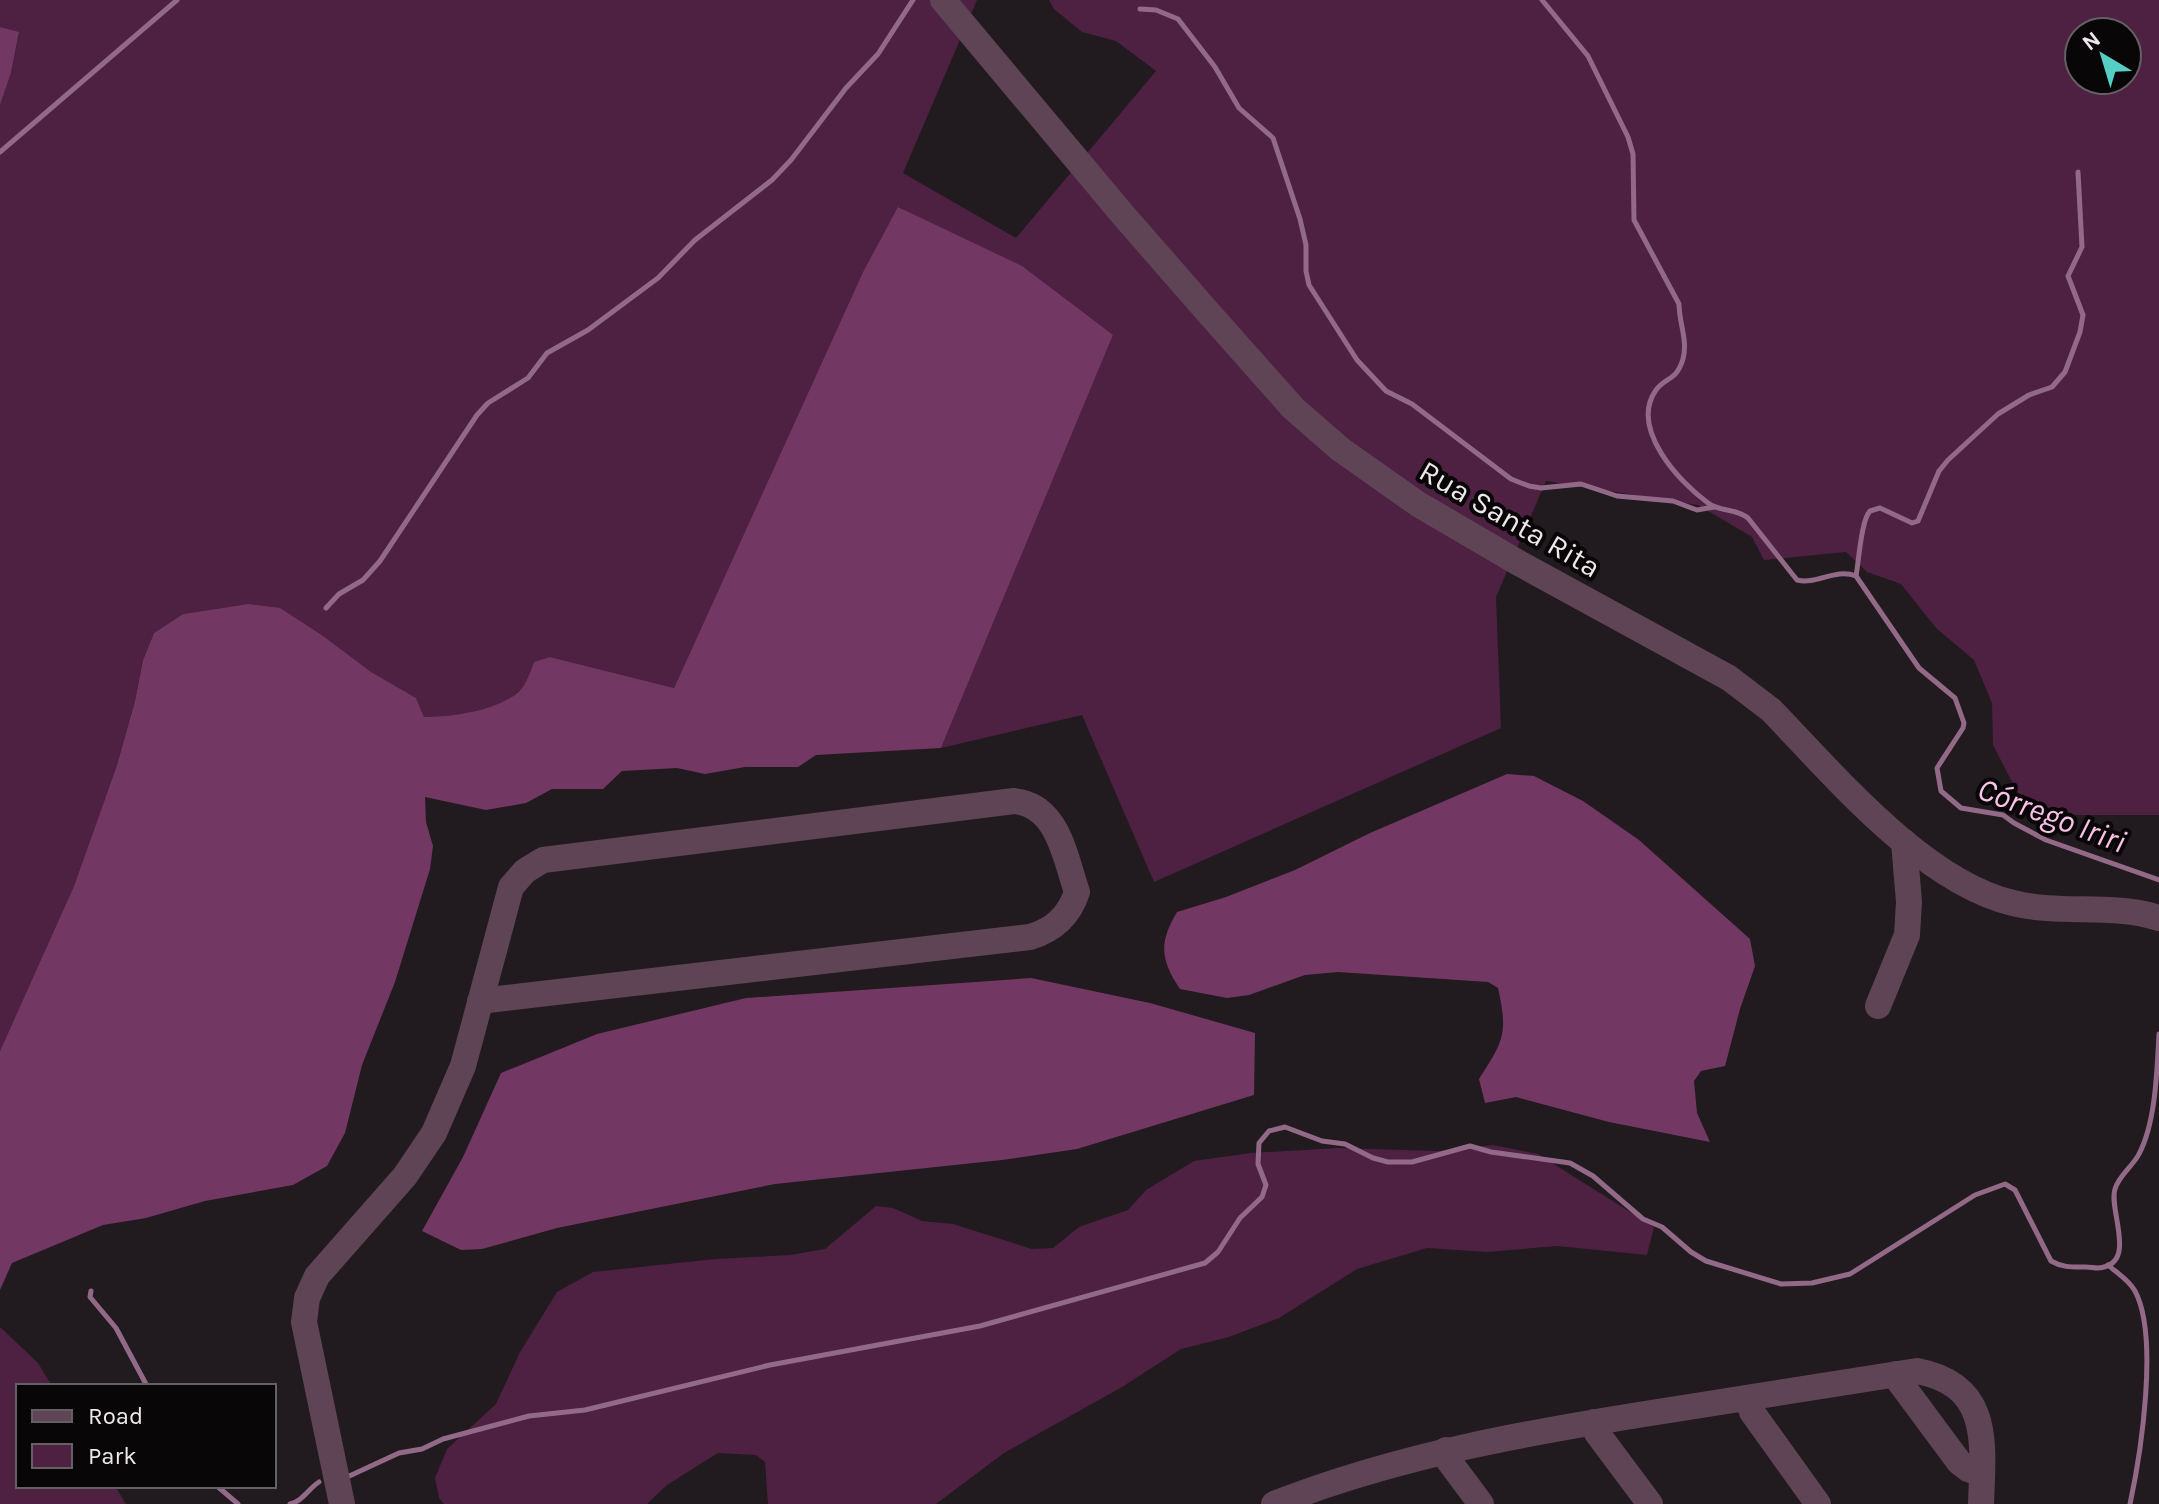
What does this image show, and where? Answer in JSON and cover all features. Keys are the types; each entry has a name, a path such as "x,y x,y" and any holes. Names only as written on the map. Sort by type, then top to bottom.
{"street":[{"name":"Rua Santa Rita","path":"943,0 1206,310 1293,408 1340,449 1430,511 1729,678 1771,710 1904,842 1955,878 2012,903 2053,909 2118,910 2159,918"},
{"path":"342,1504 304,1322 307,1298 325,1266 405,1176 434,1133 463,1066 480,1001 511,887 525,871 543,860 1014,801 1033,805 1048,818 1077,892 1063,918 1048,930 1030,937 480,1001"},
{"path":"1878,1006 1907,935 1909,902 1904,842"},
{"path":"1274,1504 1347,1478 1446,1450 1594,1422 1917,1371 1955,1386 1965,1396 1981,1424 1981,1504"},
{"path":"1896,1374 1959,1462 1982,1474"},
{"path":"1747,1398 1752,1412 1818,1504"},
{"path":"1594,1422 1597,1433 1650,1504"},
{"path":"1446,1450 1449,1461 1481,1504"}],"green space":[{"path":"0,0 977,0 903,173 1016,238 1156,71 1116,41 1082,32 1054,9 1049,0 2159,0 2159,815 2029,815 1993,745 1992,703 1974,660 1936,628 1901,584 1867,572 1846,552 1764,560 1752,537 1698,505 1546,481 1496,597 1501,728 1154,882 1082,715 941,748 1113,335 899,207 863,272 674,688 550,657 534,663 522,688 505,701 471,712 424,717 416,698 248,604 183,614 154,633 143,660 117,765 74,886 0,1051 0,105 11,73 19,33 0,27"},
{"path":"1493,1145 1538,1154 1654,1227 1647,1255 1557,1246 1487,1252 1427,1248 1357,1269 1279,1318 1229,1337 1181,1349 1122,1387 1004,1453 936,1504 768,1504 765,1462 756,1455 718,1453 667,1485 647,1504 444,1504 439,1498 435,1478 447,1449 496,1404 520,1352 557,1292 593,1272 715,1259 790,1255 825,1249 876,1206 893,1208 922,1221 953,1224 1032,1249 1053,1248 1079,1227 1128,1210 1146,1190 1194,1161 1251,1153 1338,1148 1438,1151"},
{"path":"0,1327 38,1363 51,1384 16,1384 16,1488 116,1488 126,1504 0,1504"}],"shaded area":[{"path":"0,27 19,32 11,73 0,105"},
{"path":"898,207 1022,266 1113,335 941,748 816,755 798,767 745,767 705,774 677,768 622,771 603,789 552,789 526,803 486,810 425,797 426,822 433,846 430,869 395,982 362,1065 345,1133 327,1166 293,1185 205,1201 146,1218 103,1225 12,1263 0,1290 0,1051 74,886 117,765 143,660 154,633 183,614 248,604 280,608 371,672 416,698 424,717 471,712 505,701 522,688 534,662 550,657 674,688 863,272"},
{"path":"1507,774 1534,776 1583,801 1639,840 1750,939 1755,966 1725,1066 1701,1071 1694,1081 1697,1113 1710,1142 1609,1122 1516,1097 1485,1103 1479,1079 1499,1045 1503,1027 1498,988 1488,982 1338,972 1305,975 1249,995 1227,998 1180,989 1173,978 1164,950 1167,932 1177,912 1295,870 1370,833"},
{"path":"1031,978 1150,1003 1255,1033 1254,1095 1077,1149 775,1184 557,1228 482,1249 461,1250 422,1231 463,1157 501,1073 597,1034 746,998"}],"waterway":[{"path":"0,152 177,0"},
{"path":"326,608 339,594 363,580 380,561 488,403 528,378 547,353 588,330 658,278 695,240 772,180 846,88 878,54 913,0"},
{"name":"Córrego Iriri","path":"1542,0 1588,56 1628,137 1633,154 1634,220 1679,304 1683,359 1677,372 1656,390 1649,405 1649,421 1661,453 1684,482 1708,503 1748,518 1797,580 1841,574 1856,576 1919,668 1955,698 1964,723 1937,768 1941,791 1961,808 2003,815 2046,840 2159,880"},
{"path":"1140,9 1156,10 1178,19 1215,67 1239,108 1273,138 1300,219 1306,245 1309,285 1357,360 1386,391 1412,404 1511,479 1529,486 1541,488 1581,484 1617,496 1673,501 1697,510 1714,507"},
{"path":"1856,576 1862,532 1870,511 1880,508 1912,523 1918,521 1939,471 1948,460 1998,414 2029,395 2052,387 2065,372 2083,315 2068,276 2082,247 2078,172"},
{"path":"345,1478 399,1453 422,1449 443,1439 529,1416 585,1410 770,1365 980,1326 1205,1263 1218,1252 1240,1218 1262,1197 1266,1185 1258,1164 1259,1143 1269,1131 1285,1127 1322,1141 1345,1144 1388,1162 1412,1162 1470,1146 1570,1163 1593,1176 1643,1219 1662,1227 1706,1261 1781,1284 1812,1283 1850,1274 1975,1195 2005,1184 2015,1190 2051,1261 2068,1267 2098,1268 2110,1265 2120,1247 2115,1189 2139,1154 2149,1127 2155,1095 2159,1034"},
{"path":"2108,1265 2135,1291 2146,1336 2146,1395 2130,1504"},
{"path":"91,1291 90,1297 116,1328 146,1384"},
{"path":"290,1504 319,1482"},
{"path":"219,1488 238,1504"}]}
